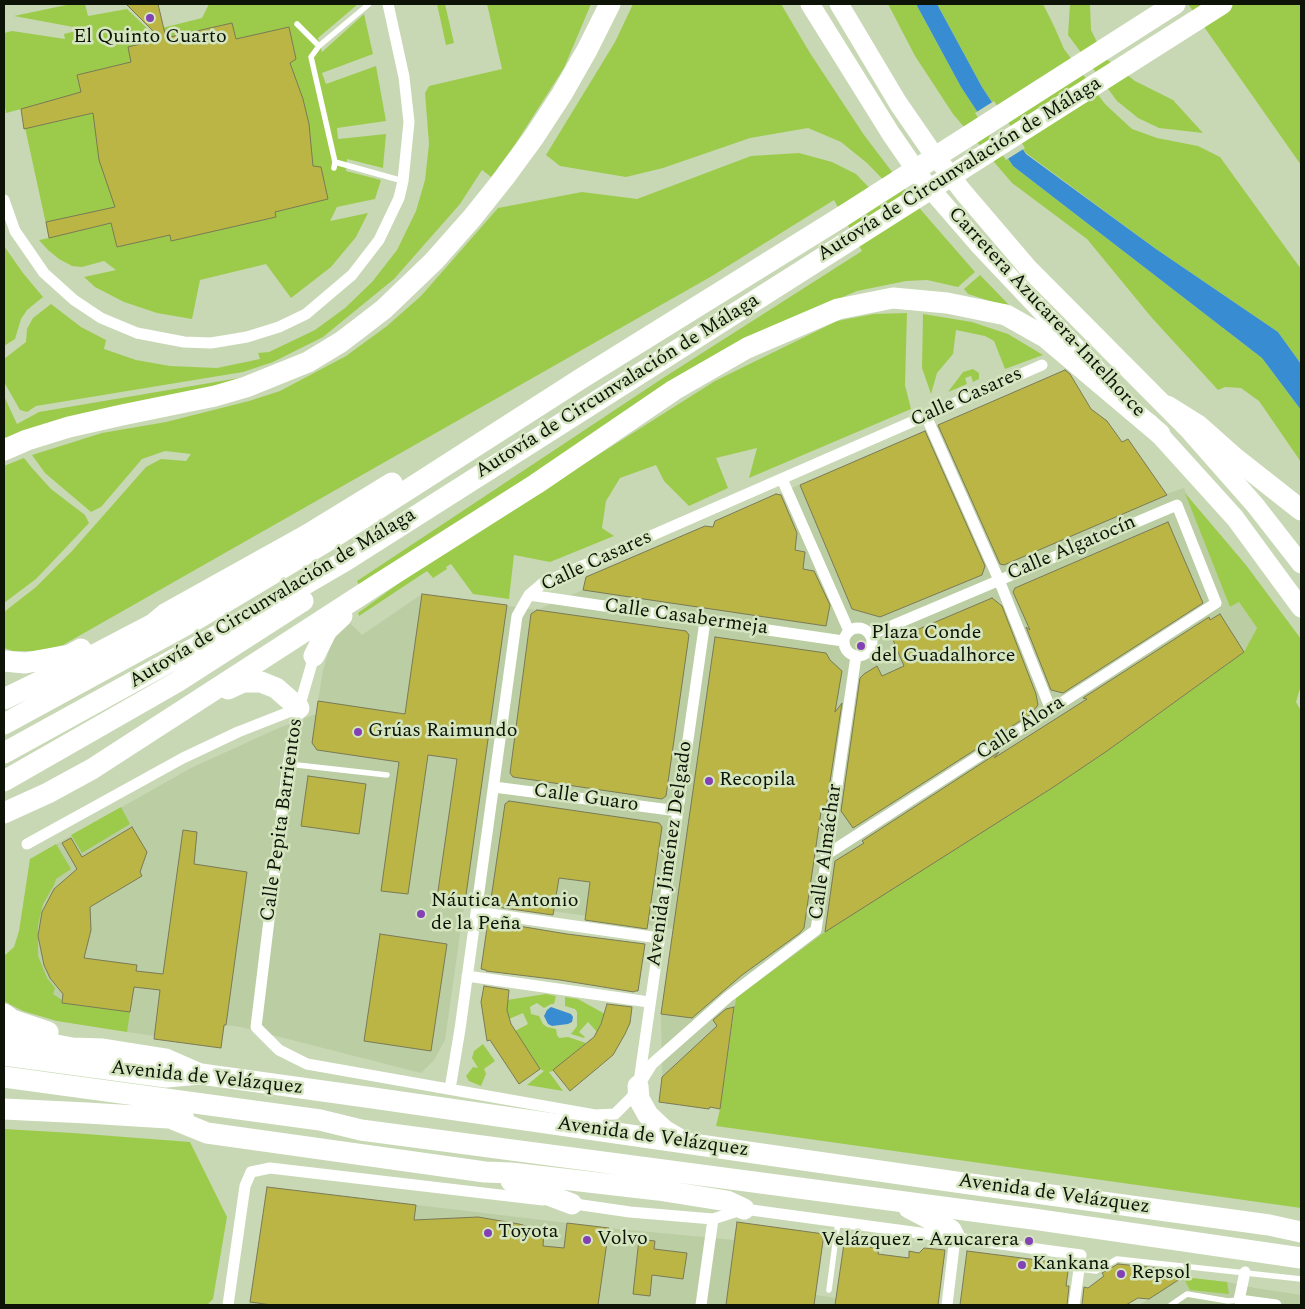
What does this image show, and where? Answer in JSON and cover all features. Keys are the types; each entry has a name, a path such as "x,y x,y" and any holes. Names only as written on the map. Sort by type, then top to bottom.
{"highway":[{"path":"4,450 27,440 69,428 215,396 246,387 308,362 341,342 384,309 434,260 472,218 504,178 562,94 610,4"},
{"name":"Autovía de Circunvalación de Málaga","path":"4,724 197,619 334,537 1175,4"},
{"name":"Autovía de Circunvalación de Málaga","path":"4,753 211,639 345,562 449,494 1222,4"},
{"path":"4,813 92,770 536,484 674,390 747,348 838,308 893,298 947,303 1006,315 1045,337 1160,434"},
{"path":"1167,406 1199,426 1235,458 1301,510"},
{"path":"4,699 153,624 165,614 307,535 483,428 525,415"},
{"path":"4,781 177,682 418,528 449,494"},
{"path":"314,656 327,630 375,586"},
{"path":"4,661 26,663 70,655 148,618 165,614"},
{"path":"197,702 243,682 261,682 276,688 300,708"},
{"path":"4,1014 12,1020 38,1030 69,1037 103,1049"},
{"path":"4,1033 14,1037 72,1048 103,1049 166,1059 201,1074"},
{"name":"Avenida de Velázquez","path":"4,1055 166,1078 201,1074 1269,1225 1301,1232"},
{"name":"Avenida de Velázquez","path":"4,1077 320,1120 361,1130 893,1200 1301,1258"},
{"path":"638,1086 639,1099 648,1115 664,1130 686,1143"},
{"path":"4,1109 170,1118 319,1133 361,1130"},
{"path":"562,1126 595,1115"},
{"path":"170,1118 207,1133 485,1172 511,1173 658,1190 727,1201 744,1210"},
{"path":"485,1172 572,1204"},
{"path":"893,1200 951,1230 955,1238"},
{"path":"1269,1225 1301,1220"}],"main road":[{"name":"Carretera Azucarera-Intelhorce","path":"810,4 890,134 922,179 980,246 1160,434 1235,518 1301,608"},
{"name":"Carretera Azucarera-Intelhorce","path":"839,4 898,103 929,148 964,193 1028,268 1188,429 1249,498 1301,564"}],"street":[{"path":"4,200 15,231 44,273 74,300 101,318 138,333 184,342 211,343 280,327 306,314 352,275 379,240 398,198 403,181 410,122 404,77 388,4"},
{"name":"Calle Casares","path":"450,1089 477,912 517,616 529,595 543,583 1042,365"},
{"path":"926,416 999,580 1051,710"},
{"path":"782,479 846,636 844,645 848,653 856,656 865,655 872,644 867,632 858,628 846,636"},
{"name":"Calle Algatocín","path":"870,636 1178,505 1216,603"},
{"name":"Calle Casabermeja","path":"529,595 705,621 846,636"},
{"name":"Calle Álora","path":"826,855 1216,603"},
{"name":"Avenida Jiménez Delgado","path":"638,1086 705,621"},
{"path":"300,708 314,656"},
{"name":"Calle Almáchar","path":"595,1115 615,1114 631,1098 652,1064 728,997 816,930 856,656"},
{"name":"Calle Pepita Barrientos","path":"256,1027 288,764 300,708"},
{"name":"Calle Pepita Barrientos","path":"26,844 182,758 238,732 300,708"},
{"name":"Calle Guaro","path":"494,787 678,812"},
{"path":"477,912 659,938"},
{"path":"467,976 649,1002"},
{"name":"Avenida de Velázquez","path":"256,1027 279,1050 307,1064 595,1115"},
{"path":"228,1305 245,1186 251,1172 270,1168 630,1212 713,1219 744,1210 1081,1256 1074,1305"},
{"path":"701,1305 713,1219"},
{"path":"947,1305 955,1238"},
{"path":"1245,1272 1239,1300 1276,1305"}],"lane":[{"path":"369,4 319,46 311,56 334,165 403,181"},
{"path":"297,24 319,46"},
{"path":"288,764 387,775"},
{"path":"829,1290 838,1222"},
{"path":"1079,1269 1096,1271 1117,1259 1301,1279"},
{"path":"1171,1305 1188,1294 1228,1301 1239,1300"}],"shaded area":[{"path":"1067,369 1091,409 1107,421 1122,442 1128,439 1136,451 1132,455 1139,464 1144,461 1151,471 1146,475 1166,494 1184,488 1230,607 1239,602 1257,628 1244,652 1107,751 736,998 720,1109 659,1102 662,1077 661,1014 673,929 623,921 465,899 445,1040 434,1060 421,1073 241,1027 225,1025 221,1048 154,1039 154,1036 57,1021 9,1005 30,859 191,768 281,727 316,714 323,670 332,641 350,623 362,635 422,594 537,610 583,590 586,577 705,526 713,527 715,521"},
{"path":"267,1187 609,1228 734,1240 737,1222 824,1234 816,1295 836,1298 837,1292 936,1305 249,1305"},
{"path":"1183,1277 1227,1282 1301,1295 1301,1305 1139,1305"}],"green space":[{"path":"71,4 85,4 88,16 127,9 150,31 202,18 209,4 358,4 318,38 322,52 364,14 373,54 322,73 326,84 376,66 386,121 337,128 338,139 386,134 383,168 347,159 346,171 381,180 375,199 337,207 330,221 368,213 356,237 331,267 291,298 266,264 200,280 192,319 157,313 124,302 95,287 84,277 116,270 104,261 82,267 72,266 48,250 39,240 49,238 21,109 6,113 4,102 4,33 12,31 65,39 64,34 84,29 14,16"},
{"path":"437,4 445,4 454,43 446,45"},
{"path":"487,4 591,4 564,68 514,146 491,177 482,170 460,204 394,279 323,337 273,362 243,372 36,406 27,412 20,410 4,382 4,359 26,342 27,329 33,318 51,304 81,327 106,340 104,349 136,360 170,366 217,368 260,359 258,353 269,352 315,330 345,308 372,282 397,250 416,211 425,180 429,144 425,93 429,86 502,69"},
{"path":"633,4 781,4 810,53 864,135 921,210 975,272 958,287 927,280 906,281 857,291 798,316 359,585 357,581 663,378 862,251 834,200 712,276 63,645 39,651 13,651 4,648 4,612 36,587 72,551 146,467 161,459 186,461 191,454 165,451 142,459 101,507 91,512 45,473 32,455 102,433 166,422 249,401 280,391 346,356 387,326 421,296 498,208 582,192 637,199 751,156 799,153 832,162 856,174 883,202 897,194 867,163 841,142 808,128 750,138 663,168 626,177 560,166 546,155 615,42"},
{"path":"888,4 916,4 961,87 1013,166 1262,358 1301,410 1301,462 1259,401 1241,388 1225,387 1218,390 1152,318 1087,239 1012,183 953,114 915,56"},
{"path":"937,4 1043,4 1064,49 1105,104 1132,129 1157,138 1198,146 1220,157 1301,269 1301,364 1278,332 1156,249 1026,153 982,87"},
{"path":"1070,4 1090,4 1091,30 1105,58 1135,81 1173,100 1203,133 1159,128 1138,118 1117,101 1068,35"},
{"path":"1188,4 1301,4 1301,165"},
{"path":"4,246 43,297 27,310 21,319 15,339 4,346"},
{"path":"980,275 1012,308 968,294 964,289"},
{"path":"907,313 905,385 911,409 749,478 757,448 716,458 728,488 689,506 664,481 656,465 620,478 606,501 602,528 614,536 550,562 514,555 509,599 473,594 451,564 433,578 427,571 359,616 358,613 424,565 715,381 837,321 874,314"},
{"path":"923,314 972,322 1008,334 1043,355 1005,369 994,341 985,336 956,330 953,354 937,373 931,394 922,368"},
{"path":"973,369 979,373 979,379 973,382 971,376 965,378 967,384 948,392 963,372"},
{"path":"239,378 219,385 4,438 4,396 17,424 39,412"},
{"path":"24,458 51,489 85,515 89,523 36,579 4,603 4,466"},
{"path":"1185,493 1246,565 1301,639 1301,685 1296,702 1301,711 1301,1208 716,1126 736,998 825,932 1107,751 1244,652 1257,628 1239,602 1230,607"},
{"path":"121,807 130,824 82,853 71,835"},
{"path":"56,844 71,869 56,879 43,904 38,925 38,956 47,978 55,988 53,994 62,1000 62,1003 130,1012 127,1032 57,1021 23,1011 4,1001 4,956 14,947 19,931 30,859"},
{"path":"546,994 556,996 554,1004 544,1008 537,1003 530,1007 531,1014 539,1016 547,1027 556,1029 559,1038 568,1037 586,1043 553,1071 549,1072 563,1091 527,1085 544,1071 540,1069 515,1031 528,1024 523,1013 509,1019 507,1010 507,1000"},
{"path":"565,997 578,999 605,1014 597,1032 588,1022 579,1032 584,1038 571,1034 577,1026 577,1012 575,1009 565,1006"},
{"path":"483,1044 495,1061 484,1069 486,1074 481,1086 469,1081 466,1076 473,1067 478,1068 472,1058 474,1051"},
{"path":"4,1129 190,1142 227,1217 213,1299 207,1305 4,1305"},
{"path":"1183,1277 1227,1282 1229,1294 1190,1290"}],"water":[{"path":"916,4 937,4 982,87 1026,154 1156,249 1278,332 1301,364 1301,410 1262,358 1013,166 961,87"},
{"path":"551,1007 571,1014 573,1017 572,1022 552,1026 548,1024 544,1016"}],"pier":[{"path":"994,101 1025,148 1006,160 975,113"}],"building":[{"path":"126,4 158,4 166,38 232,23 236,39 289,27 296,59 290,63 303,99 309,124 313,166 321,167 328,199 275,212 276,217 171,241 170,235 117,247 111,223 49,238 46,222 115,207 99,160 93,113 24,129 21,109 81,92 77,75 131,62 128,47 161,39"},
{"path":"1065,370 1070,374 1091,409 1107,421 1122,442 1128,439 1167,495 1004,565 1000,564 938,425"},
{"path":"925,431 985,566 982,575 880,617 852,609 800,485"},
{"path":"776,494 781,495 797,533 795,550 805,552 803,569 814,571 830,605 826,626 583,590 586,577 705,526 713,527 715,521"},
{"path":"1168,522 1203,603 1063,693 1051,690 1026,627 1030,630 1013,592 1015,588"},
{"path":"422,594 507,605 465,902 437,898 457,759 428,755 408,894 381,891 399,762 317,750 312,743 318,701 405,714"},
{"path":"992,598 1002,606 1036,694 1038,705 1031,714 853,828 841,811 860,678 877,666 882,676 904,666 893,640"},
{"path":"537,610 686,631 689,635 666,796 662,799 513,777 510,773 531,614"},
{"path":"1220,614 1244,652 1107,751 1052,788 825,932 835,861 864,843 862,841 999,752 994,758 1087,699 1083,698 1209,617 1210,620"},
{"path":"715,637 826,653 830,660 842,671 835,712 842,703 826,808 821,812 804,928 800,933 742,975 692,1018 661,1014"},
{"path":"308,776 366,784 359,834 301,826"},
{"path":"509,801 659,823 662,827 647,929 585,920 590,882 559,878 553,915 490,906 505,804"},
{"path":"132,827 147,852 140,872 142,876 90,907 91,930 84,958 137,965 136,971 163,974 183,830 197,832 194,864 247,872 226,1025 224,1025 221,1048 154,1039 160,990 134,987 130,1012 62,1003 63,994 50,978 44,965 38,936 42,912 54,889 77,869 62,843 71,838 82,857"},
{"path":"488,921 645,944 638,991 634,992 481,969"},
{"path":"380,934 447,944 431,1051 364,1041"},
{"path":"484,986 509,990 507,1010 511,1024 540,1069 519,1084 490,1040 487,1041 481,1002"},
{"path":"607,1004 632,1007 630,1023 613,1055 570,1091 553,1070 594,1037 601,1024"},
{"path":"734,1007 720,1109 659,1102 662,1077 717,1026 713,1020 726,1009"},
{"path":"267,1187 416,1205 414,1220 478,1217 519,1224 544,1231 543,1246 564,1248 567,1223 609,1228 598,1305 272,1305 250,1302"},
{"path":"737,1222 824,1234 814,1305 726,1305"},
{"path":"845,1237 867,1240 870,1247 879,1248 878,1254 909,1258 909,1251 919,1253 924,1248 945,1250 938,1305 835,1305"},
{"path":"639,1239 655,1241 654,1249 687,1253 683,1279 652,1275 650,1296 633,1294"},
{"path":"967,1251 1069,1264 1066,1286 1069,1286 1067,1305 960,1305"},
{"path":"1118,1264 1178,1270 1183,1277 1149,1299 1138,1298 1126,1305 1082,1305 1084,1287 1088,1288 1104,1276 1102,1273"}],"place":[{"name":"El Quinto Cuarto","path":"150,18"},
{"name":"Plaza Conde del Guadalhorce","path":"861,646"},
{"name":"Grúas Raimundo","path":"358,732"},
{"name":"Recopila","path":"709,781"},
{"name":"Náutica Antonio de la Peña","path":"421,914"},
{"name":"Toyota","path":"488,1233"},
{"name":"Volvo","path":"587,1240"},
{"name":"Velázquez - Azucarera","path":"1029,1241"},
{"name":"Kankana","path":"1022,1265"},
{"name":"Repsol","path":"1121,1274"}]}
